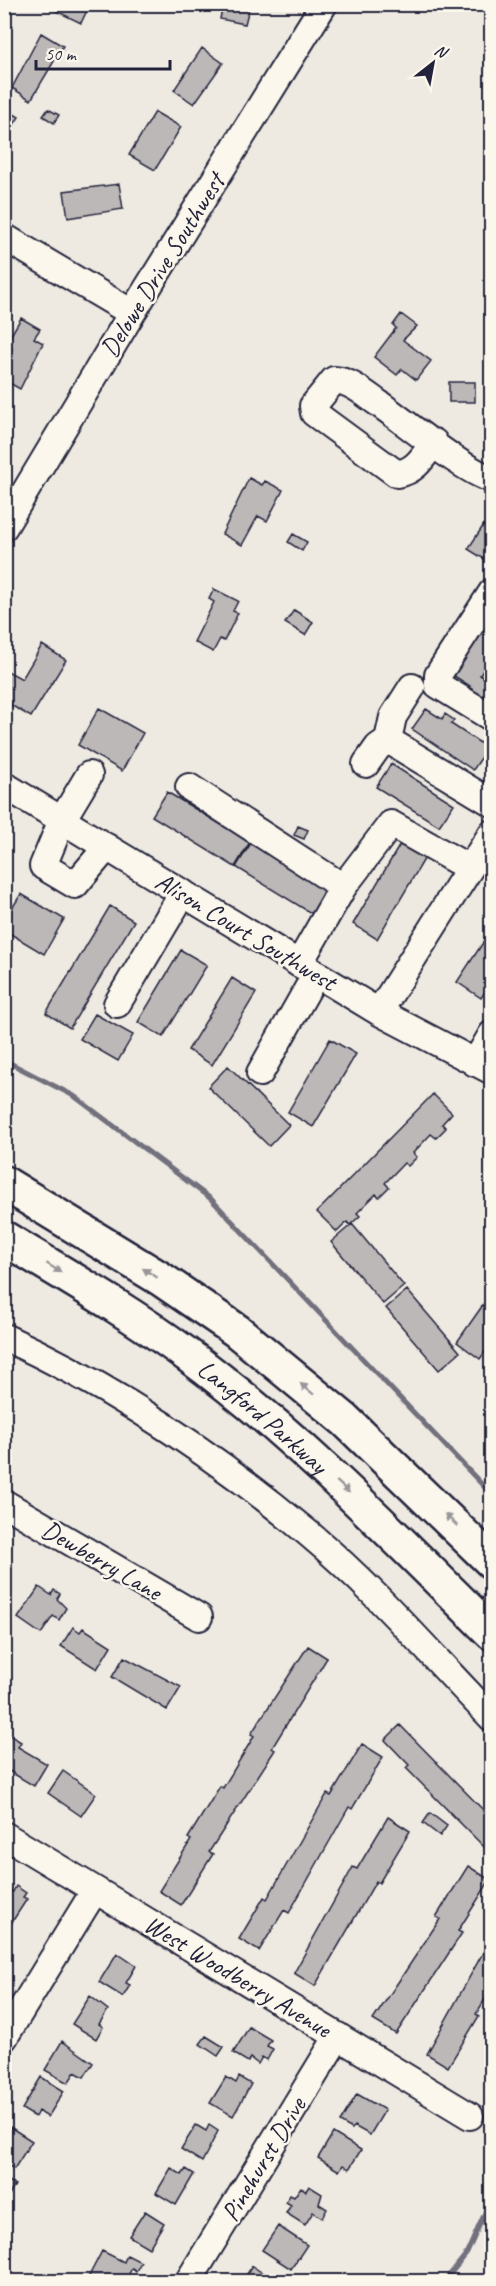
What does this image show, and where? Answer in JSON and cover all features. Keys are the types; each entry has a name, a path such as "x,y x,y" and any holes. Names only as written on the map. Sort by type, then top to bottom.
{"highway":[{"name":"Langford Parkway","path":"4,1183 161,1279 237,1331 345,1420 492,1562"},
{"name":"Langford Parkway","path":"4,1238 185,1353 264,1415 379,1520 492,1633"}],"street":[{"name":"Delowe Drive Southwest","path":"4,527 132,313 324,4"},
{"path":"4,237 132,313"},
{"path":"434,442 492,479"},
{"path":"492,592 438,675 438,685 492,718"},
{"path":"366,764 378,747 388,740 393,717 412,687"},
{"path":"388,740 492,803"},
{"path":"89,775 62,820 44,866 75,885 107,847"},
{"name":"Alison Court Southwest","path":"4,785 379,1012 483,1067"},
{"path":"189,787 343,887"},
{"path":"260,1073 343,887 391,824 469,868"},
{"path":"379,1012 492,833"},
{"path":"117,1004 183,893"},
{"path":"483,1067 492,1034"},
{"path":"4,1337 78,1373 209,1455 310,1535 375,1596 492,1718"},
{"name":"Dewberry Lane","path":"4,1503 200,1617"},
{"name":"West Woodberry Avenue","path":"4,1835 470,2116"},
{"path":"4,2038 95,1890"},
{"name":"Pinehurst Drive","path":"188,2282 338,2036"}],"building":[{"path":"57,4 90,4 81,23 54,10"},
{"path":"223,4 250,4 245,24 220,19"},
{"path":"41,33 63,46 31,100 12,88"},
{"path":"202,48 223,63 194,104 174,90"},
{"path":"4,108 19,117 4,139"},
{"path":"48,109 59,115 54,123 43,116"},
{"path":"155,112 181,127 155,170 129,155"},
{"path":"119,184 123,209 68,218 64,191"},
{"path":"401,314 417,326 403,340 431,361 416,380 402,369 397,375 374,357 396,328 393,325"},
{"path":"21,318 40,329 34,338 43,343 20,389 4,380 4,362 12,349 5,345"},
{"path":"449,382 475,382 475,402 449,402"},
{"path":"249,478 262,485 265,481 283,490 267,521 258,516 242,545 222,534"},
{"path":"492,515 492,564 468,549"},
{"path":"293,534 307,542 302,551 288,542"},
{"path":"214,589 238,601 233,611 238,613 224,641 220,639 213,652 194,642 214,602 209,599"},
{"path":"294,610 313,622 305,635 285,623"},
{"path":"492,610 492,656 480,675 492,683 492,710 465,694 470,686 451,674"},
{"path":"42,645 66,660 31,717 4,701 4,669 22,679"},
{"path":"99,708 143,733 122,771 78,745"},
{"path":"426,709 442,719 445,714 454,720 451,724 488,748 473,770 412,729"},
{"path":"391,764 454,804 439,826 376,787"},
{"path":"167,792 250,842 235,867 152,816"},
{"path":"298,826 308,830 304,839 294,835"},
{"path":"402,841 426,856 377,939 353,924"},
{"path":"251,843 334,893 319,918 236,867"},
{"path":"21,894 64,919 44,954 4,930 4,921"},
{"path":"110,906 134,921 70,1028 46,1013"},
{"path":"492,929 492,981 481,998 457,982"},
{"path":"181,950 207,965 163,1037 138,1022"},
{"path":"232,978 256,993 212,1065 188,1050"},
{"path":"95,1014 133,1035 118,1061 80,1039"},
{"path":"330,1039 356,1054 313,1127 288,1112"},
{"path":"228,1066 289,1125 269,1146 208,1087"},
{"path":"433,1094 452,1113 442,1124 446,1128 436,1138 431,1134 413,1153 417,1157 408,1166 404,1163 385,1183 389,1187 379,1197 376,1194 357,1213 360,1216 350,1225 347,1222 337,1232 317,1212"},
{"path":"352,1224 404,1286 383,1304 331,1242"},
{"path":"407,1290 460,1352 439,1370 386,1308"},
{"path":"492,1292 492,1342 480,1359 457,1342"},
{"path":"39,1587 51,1595 54,1590 60,1594 57,1599 66,1608 59,1620 53,1616 41,1634 18,1618"},
{"path":"73,1627 80,1632 83,1628 111,1646 97,1669 61,1646"},
{"path":"308,1646 327,1658 272,1748 275,1750 209,1852 213,1854 181,1905 159,1891 191,1840 188,1838 220,1786 223,1788 254,1736 251,1734"},
{"path":"124,1657 181,1687 167,1710 112,1677"},
{"path":"400,1725 492,1819 492,1855 406,1768 409,1765 385,1740"},
{"path":"8,1734 21,1742 18,1747 47,1764 34,1786 4,1768 4,1740"},
{"path":"362,1744 383,1757 352,1809 349,1807 289,1913 284,1910 259,1951 239,1939 264,1897 267,1899 327,1794 331,1796"},
{"path":"63,1771 96,1794 81,1816 48,1793"},
{"path":"430,1813 447,1826 440,1836 423,1823"},
{"path":"388,1817 410,1831 379,1883 376,1881 315,1986 294,1973 353,1867 357,1869"},
{"path":"468,1866 490,1880 458,1931 462,1933 396,2034 373,2020 440,1919 436,1917"},
{"path":"16,1886 26,1893 23,1897 27,1899 10,1925 4,1922 4,1887 13,1892"},
{"path":"492,1946 492,1988 476,2014 479,2016 448,2067 427,2054 485,1949 489,1951"},
{"path":"117,1953 136,1966 126,1983 130,1985 123,1997 99,1982"},
{"path":"90,1996 108,2010 99,2024 103,2027 96,2039 72,2024"},
{"path":"249,2027 271,2040 267,2046 273,2049 267,2060 262,2057 258,2064 250,2058 248,2062 233,2053"},
{"path":"206,2036 224,2047 218,2056 200,2044"},
{"path":"62,2041 93,2063 84,2077 75,2072 68,2083 45,2070"},
{"path":"41,2077 64,2091 48,2117 38,2111 35,2117 22,2109"},
{"path":"226,2077 236,2083 239,2077 251,2084 233,2116 210,2103"},
{"path":"357,2094 385,2110 370,2135 354,2126 352,2129 340,2122"},
{"path":"196,2125 206,2131 209,2125 218,2131 202,2162 181,2149"},
{"path":"10,2127 32,2141 14,2169 4,2163 4,2136"},
{"path":"333,2133 361,2150 349,2169 343,2165 339,2171 318,2158"},
{"path":"171,2168 182,2175 186,2169 194,2174 176,2205 156,2193"},
{"path":"4,2178 15,2185 4,2203"},
{"path":"309,2186 322,2194 319,2204 327,2209 322,2218 313,2212 305,2225 286,2213 291,2205 286,2202 290,2195 294,2197 301,2187 306,2191"},
{"path":"145,2211 164,2223 149,2248 129,2236"},
{"path":"278,2226 307,2245 291,2269 262,2250"},
{"path":"102,2251 124,2262 127,2255 141,2262 136,2271 132,2268 125,2282 95,2282 88,2278"},
{"path":"252,2266 267,2276 263,2282 242,2282"}],"waterway":[{"path":"4,1060 74,1096 211,1199 492,1495"},
{"path":"444,2282 467,2253 492,2197"}]}
